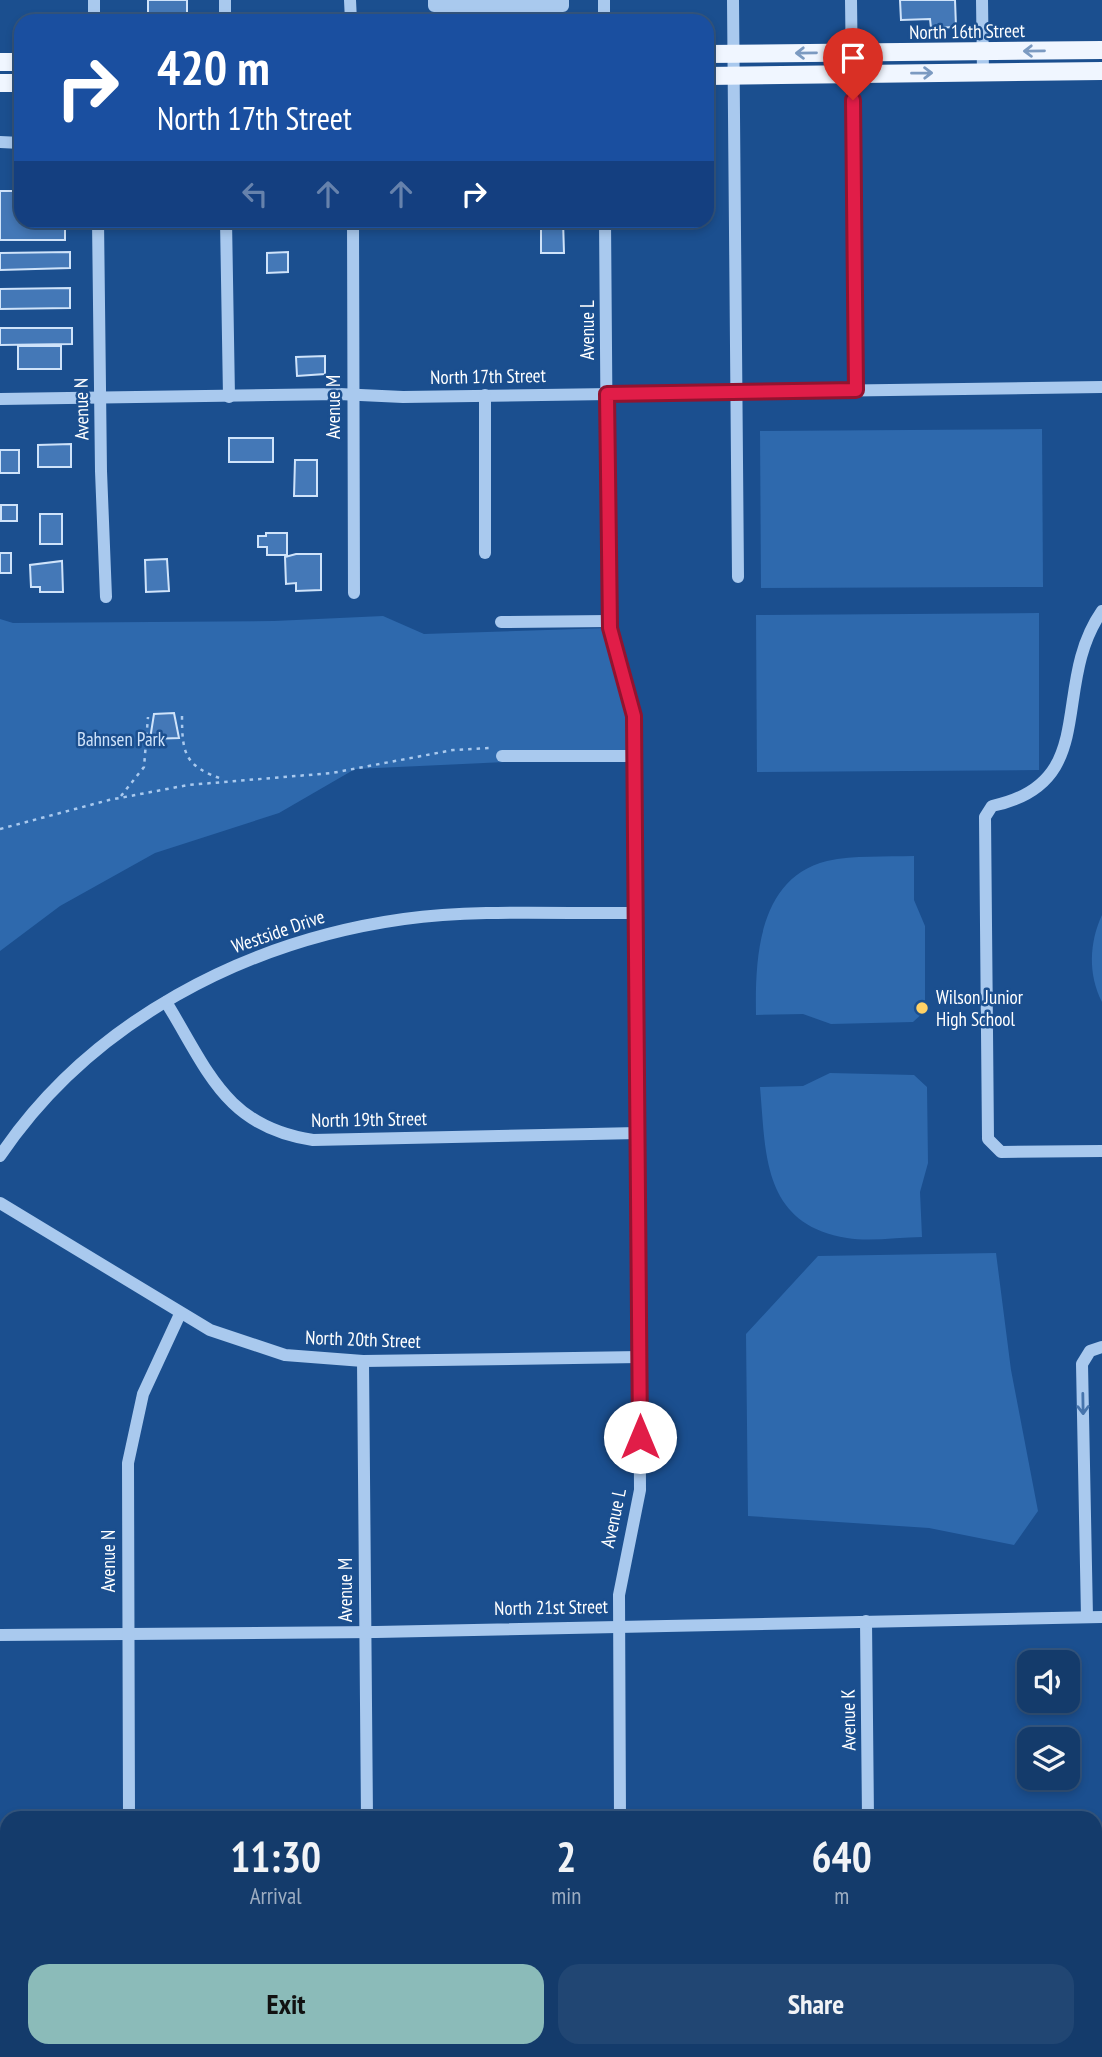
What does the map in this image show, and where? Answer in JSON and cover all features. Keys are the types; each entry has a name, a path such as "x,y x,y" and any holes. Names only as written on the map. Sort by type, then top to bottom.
{"main road":[{"name":"North 16th Street","path":"714,54 1102,50"},
{"path":"714,76 1102,71"}],"street":[{"path":"434,0 434,6 563,6 563,0"},
{"path":"733,0 738,577"},
{"path":"851,0 856,390"},
{"path":"982,0 983,73"},
{"path":"481,6 481,14"},
{"name":"Avenue N","path":"98,228 106,597"},
{"path":"226,228 229,397"},
{"name":"Avenue M","path":"353,228 354,593"},
{"name":"Avenue L","path":"606,228 609,621 634,716 637,913 640,1490 621,1576 620,1811"},
{"name":"North 17th Street","path":"0,399 353,395 403,397 1102,387"},
{"path":"485,395 485,553"},
{"path":"1083,724 1087,645 1102,611"},
{"path":"501,622 609,621"},
{"path":"498,752 635,756"},
{"path":"1074,761 1053,786 1018,802 992,806 985,817 988,1139 1001,1152 1102,1152"},
{"name":"Westside Drive","path":"0,1156 35,1112 73,1072 113,1038 166,1002 236,965 303,940 353,928 446,916 637,913"},
{"name":"North 19th Street","path":"166,1002 220,1090 234,1107 267,1129 288,1136 313,1140 638,1133"},
{"name":"North 20th Street","path":"0,1203 180,1314 252,1347 316,1360 639,1357"},
{"name":"Avenue N","path":"129,1811 127,1487 132,1440 143,1394 180,1314"},
{"path":"1087,1617 1082,1364 1090,1351 1102,1347"},
{"name":"Avenue M","path":"363,1361 367,1811"},
{"name":"North 21st Street","path":"0,1635 365,1632 1102,1617"},
{"name":"Avenue K","path":"866,1621 868,1811"}],"path":[{"path":"182,716 182,743 188,759 202,771 224,780"},
{"path":"119,798 144,767 148,718"},
{"path":"0,829 119,798 224,780 332,773 453,750 498,752"}],"green space":[{"path":"1042,429 1043,587 761,588 760,431"},
{"path":"1039,613 1039,770 757,772 756,615"},
{"name":"Bahnsen Park","path":"383,616 424,634 609,628 635,756 355,769 279,813 155,853 60,906 0,951 0,619 13,623 274,621"},
{"path":"914,856 914,900 925,926 925,1011 913,1022 831,1024 803,1014 756,1015 757,969 765,923 774,902 787,884 804,870 827,861 859,857"},
{"path":"1102,915 1102,1002 1094,981 1092,959"},
{"path":"830,1073 914,1075 927,1087 928,1163 920,1192 922,1237 847,1238 819,1230 798,1218 784,1202 768,1161 760,1087 803,1086"},
{"path":"996,1253 1011,1370 1038,1511 1014,1545 929,1528 748,1516 746,1334 818,1256"}],"building":[{"path":"148,0 187,0 187,14 148,14"},
{"path":"900,0 955,0 956,27 931,28 930,19 901,20"},
{"path":"0,191 14,191 14,228 65,228 65,240 0,240"},
{"path":"541,228 563,228 564,253 541,253"},
{"path":"70,252 70,268 0,270 0,253"},
{"path":"288,252 288,272 267,273 267,253"},
{"path":"70,288 70,308 0,309 0,289"},
{"path":"0,328 72,328 72,344 0,345"},
{"path":"18,346 61,346 61,369 18,369"},
{"path":"325,356 325,374 297,376 296,357"},
{"path":"229,438 273,438 273,462 229,462"},
{"path":"71,444 71,467 38,467 38,445"},
{"path":"0,450 19,450 19,473 0,473"},
{"path":"295,460 317,460 317,496 294,496"},
{"path":"1,505 17,505 17,521 1,521"},
{"path":"40,514 62,514 62,544 40,544"},
{"path":"266,533 287,533 287,555 267,555 267,547 258,547 258,536 266,536"},
{"path":"0,553 11,553 11,573 0,573"},
{"path":"321,554 321,590 296,591 296,583 286,584 285,557"},
{"path":"167,559 169,591 146,592 145,560"},
{"path":"62,561 63,592 40,592 40,587 31,587 30,565"},
{"path":"174,713 179,738 150,739 154,714"}],"place":[{"name":"Wilson Junior High School","path":"922,1008"}],"route":[{"path":"640,1437 634,716 610,628 607,394 856,390 853,100"}]}
